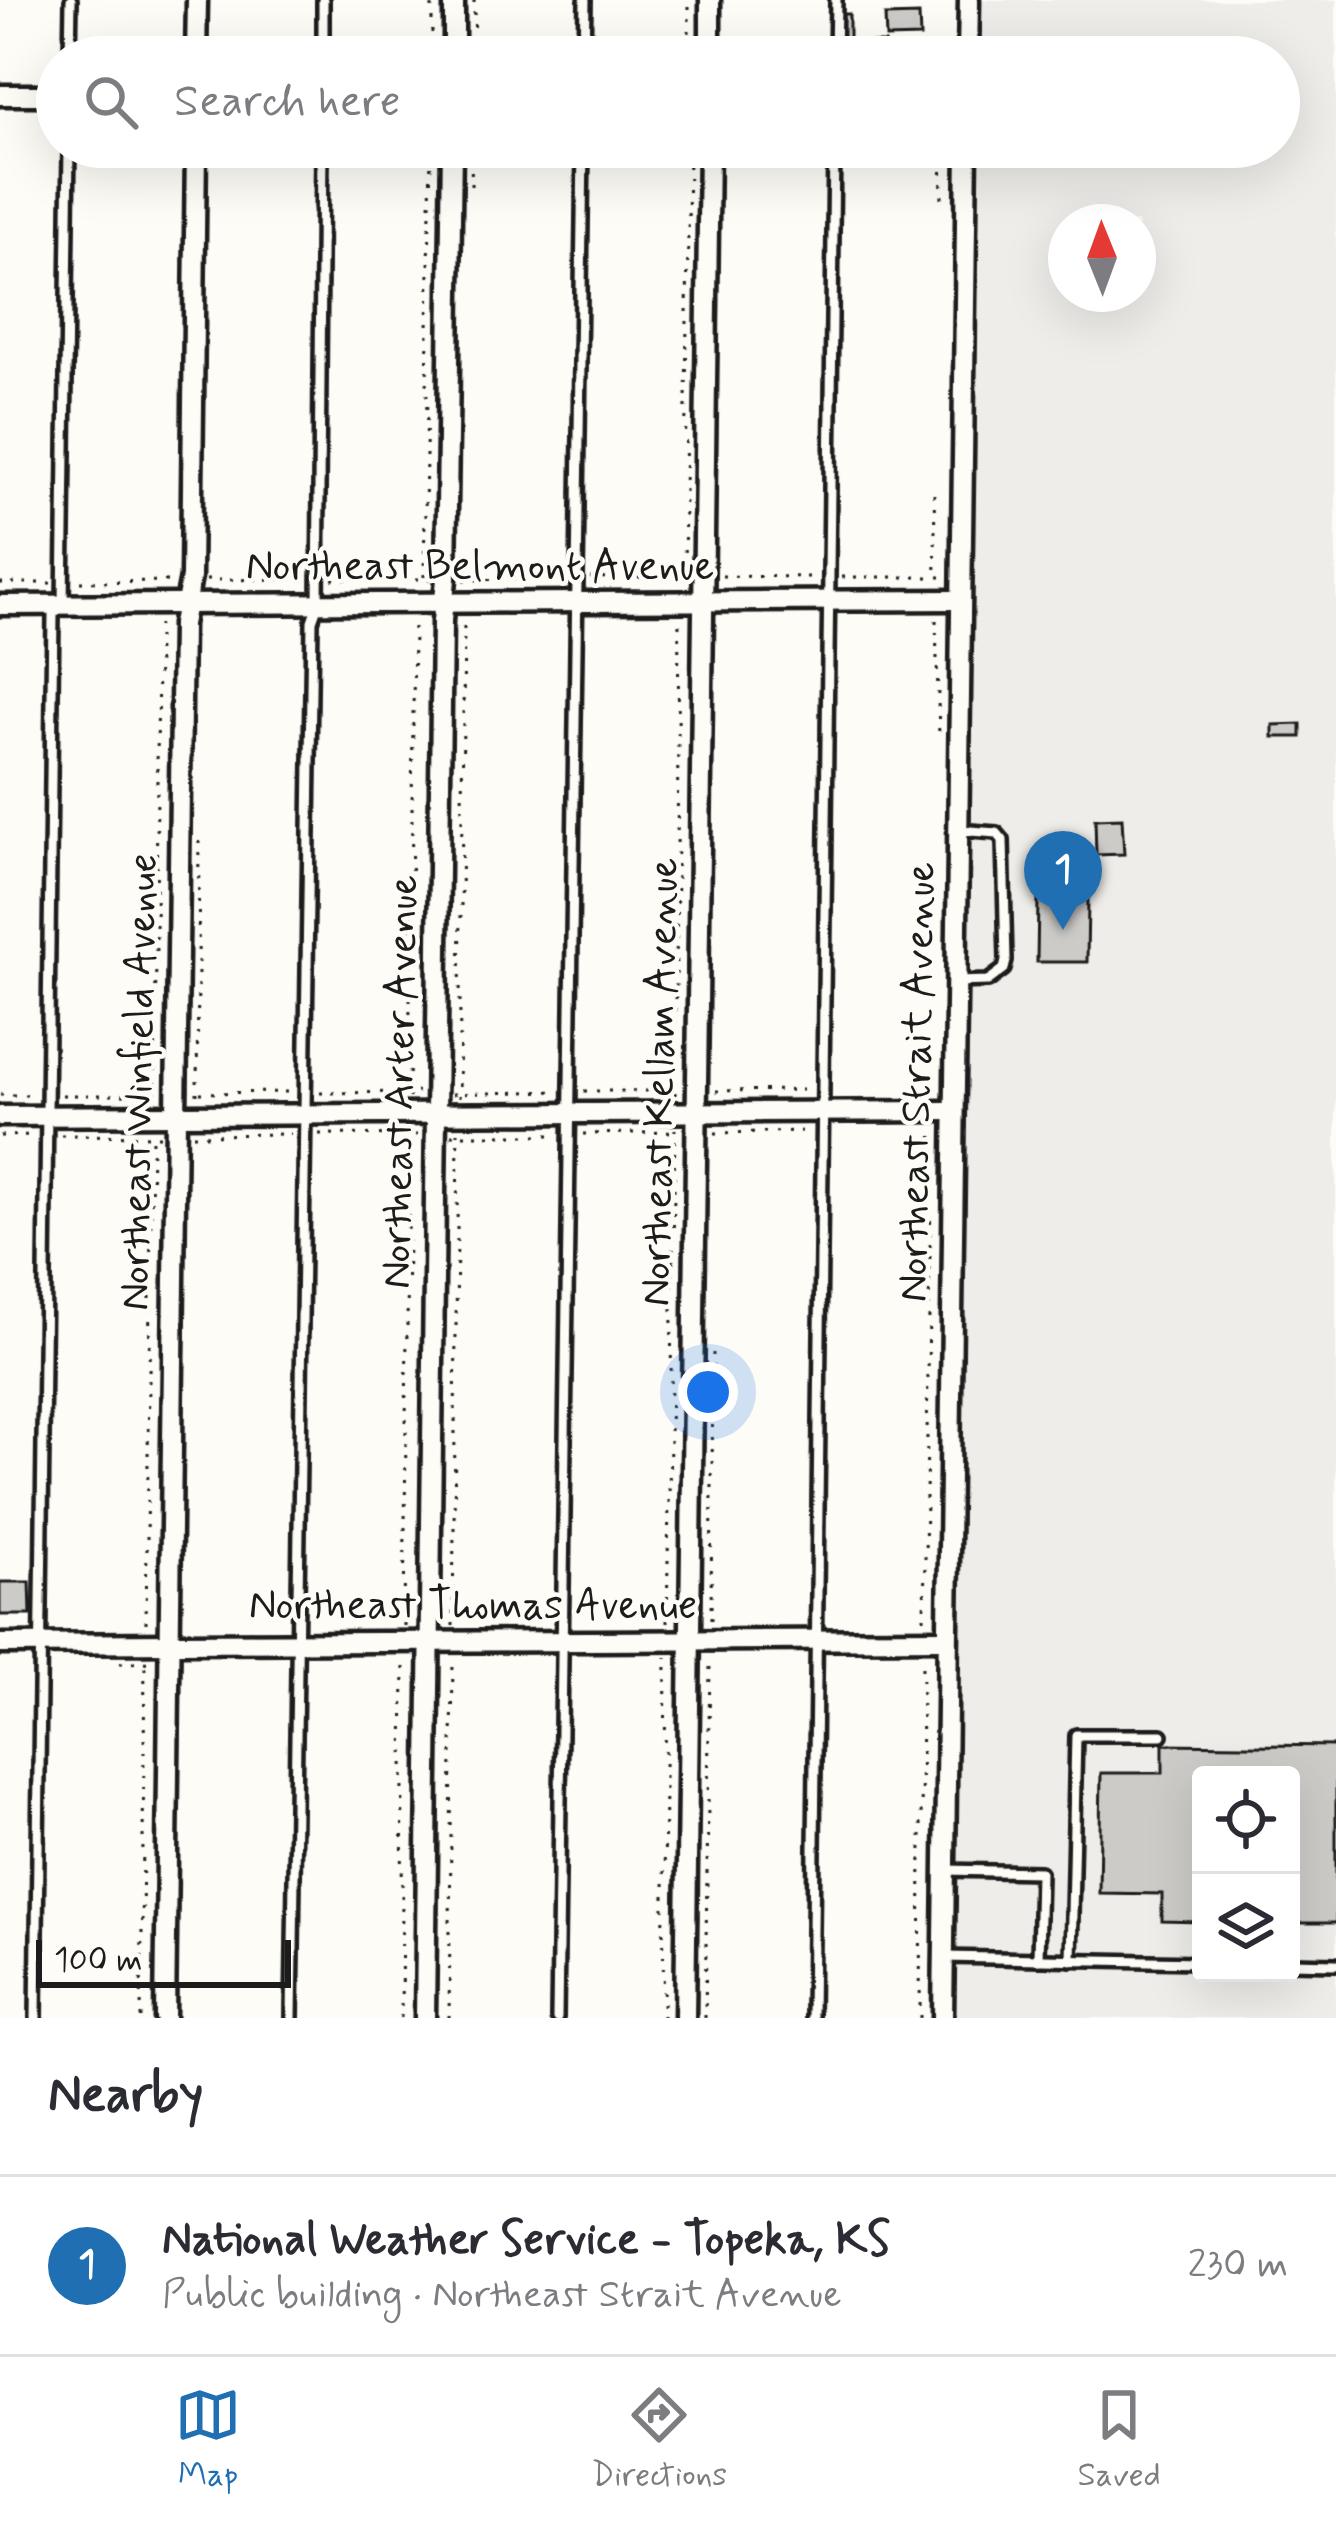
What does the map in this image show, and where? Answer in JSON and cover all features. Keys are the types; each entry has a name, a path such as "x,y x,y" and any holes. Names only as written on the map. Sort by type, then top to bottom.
{"street":[{"path":"196,36 197,0"},
{"path":"454,0 454,36"},
{"path":"710,0 710,36"},
{"path":"968,36 969,0"},
{"path":"0,95 36,94"},
{"name":"Northeast Winfield Avenue","path":"165,2018 182,624 197,576 196,168"},
{"name":"Northeast Arter Avenue","path":"425,2018 430,1643 448,1135 444,603 452,168"},
{"name":"Northeast Kellam Avenue","path":"685,2018 700,1641 691,1117 703,602 693,576 708,168"},
{"name":"Northeast Strait Avenue","path":"943,2018 967,168"},
{"name":"Northeast Belmont Avenue","path":"0,605 960,600"},
{"path":"0,1116 47,1126 153,1125 177,1115 303,1124 408,1114 448,1104 824,1121 953,1111"},
{"name":"Northeast Thomas Avenue","path":"0,1644 947,1639"}],"lane":[{"path":"70,36 71,0"},
{"path":"322,36 323,0"},
{"path":"584,0 584,36"},
{"path":"835,36 836,0"},
{"path":"36,2018 53,614 63,605 64,583 69,168"},
{"path":"292,2018 303,1093 312,621 318,604 322,168"},
{"path":"557,2018 583,168"},
{"path":"812,2018 834,168"},
{"path":"955,982 988,980 1004,969 1006,961 1003,840 997,833 957,830"},
{"path":"1071,1960 1076,1735 1162,1735"},
{"path":"945,1870 1040,1872 1038,1959"},
{"path":"944,1957 1192,1962"},
{"path":"1300,1964 1336,1964"}],"path":[{"path":"432,0 432,36"},
{"path":"474,0 475,36"},
{"path":"688,36 689,0"},
{"path":"424,579 431,168"},
{"path":"470,190 471,168"},
{"path":"688,168 693,576"},
{"path":"941,168 942,199"},
{"path":"197,576 211,580"},
{"path":"0,583 197,576 211,580 960,577"},
{"path":"673,576 672,602 679,615 675,1091 691,1117 714,1133 824,1121"},
{"path":"401,2018 415,579"},
{"path":"207,604 211,580"},
{"path":"449,2018 453,1642 448,1104 464,603"},
{"path":"141,2018 159,604"},
{"path":"199,833 197,1093 409,1091 448,1104 568,1091 675,1091"},
{"path":"0,1136 47,1126 153,1125 176,1137 303,1124 410,1135 568,1135 691,1117 718,1091 824,1090"},
{"path":"0,1095 155,1094"},
{"path":"920,2018 933,1111"},
{"path":"663,2018 666,1641 691,1117"},
{"path":"705,2018 700,1641 713,1342"}],"shaded area":[{"path":"982,0 1336,0 1336,2018 955,2018 980,168 1300,168 1300,36 981,36"}],"building":[{"path":"842,14 849,14 849,36 843,36"},
{"path":"919,15 920,36 886,36 885,16"},
{"path":"1301,724 1301,737 1273,737 1273,725"},
{"path":"1122,818 1124,854 1096,855 1095,819"},
{"path":"1038,899 1088,899 1087,962 1037,962"},
{"path":"0,1582 30,1582 31,1615 0,1615"},
{"path":"1163,1744 1336,1746 1336,1923 1300,1923 1300,1766 1192,1766 1192,1922 1162,1921 1162,1894 1099,1893 1101,1773 1163,1773"}],"place":[{"name":"National Weather Service - Topeka, KS","path":"1063,930"}]}
